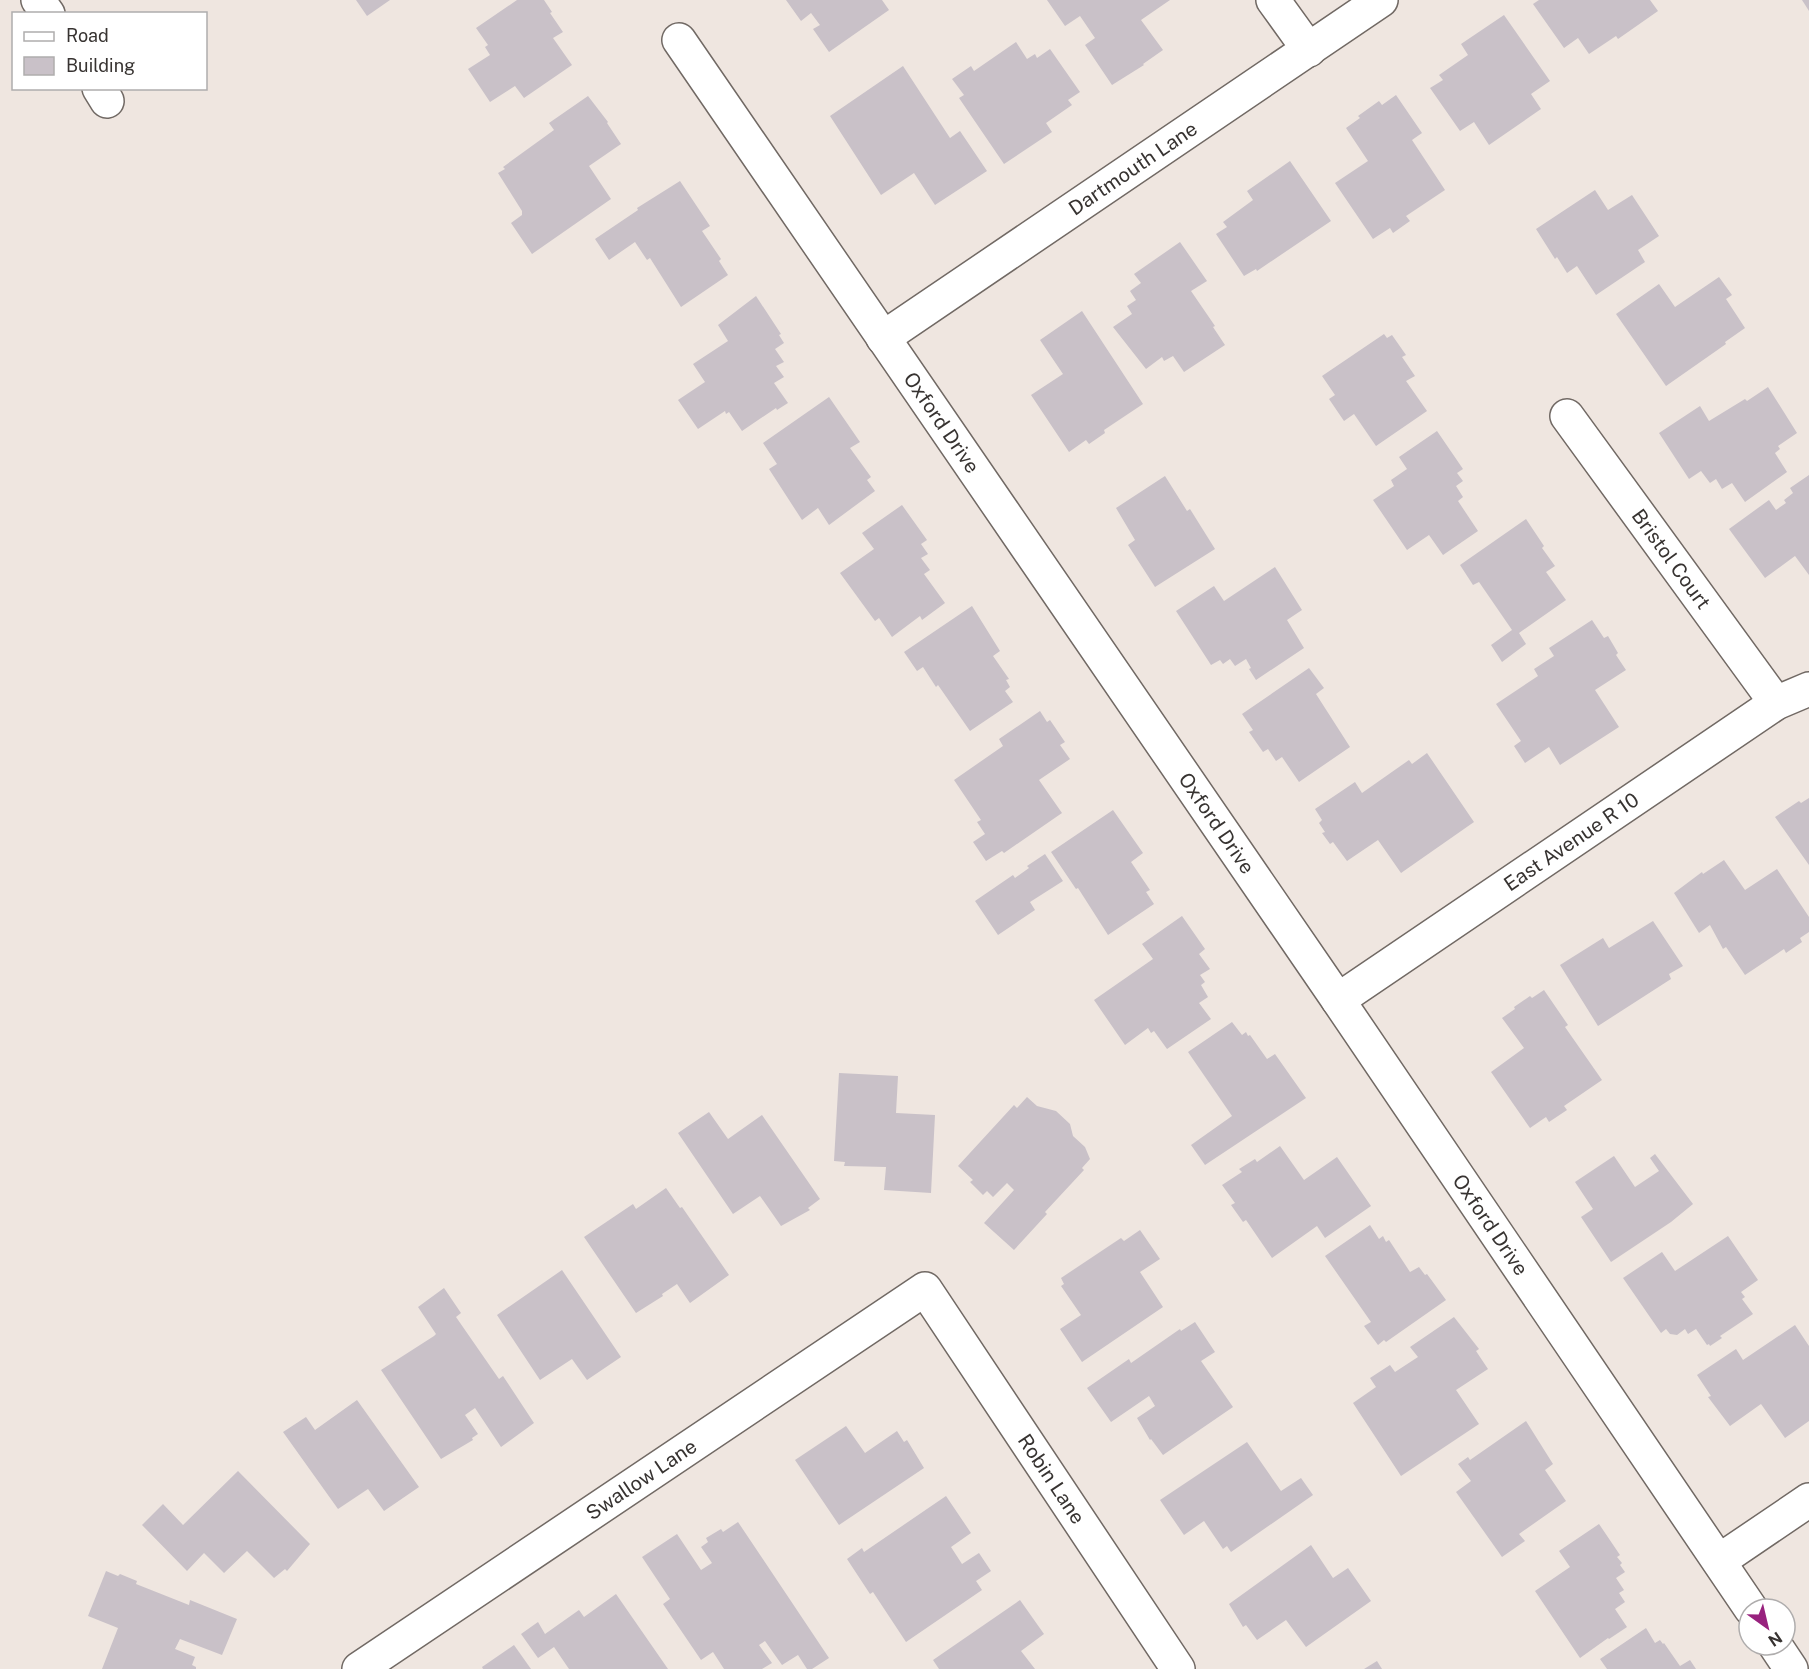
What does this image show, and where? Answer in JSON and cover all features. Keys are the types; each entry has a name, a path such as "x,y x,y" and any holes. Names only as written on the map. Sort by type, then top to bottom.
{"street":[{"path":"1273,0 1309,50"},
{"name":"Dartmouth Lane","path":"883,338 1382,0"},
{"name":"Oxford Drive","path":"679,40 1338,1000 1743,1597"},
{"name":"Bristol Court","path":"1567,416 1776,703"},
{"name":"East Avenue R 10","path":"1338,1000 1776,703 1809,689"},
{"name":"Swallow Lane","path":"359,1669 925,1289"},
{"name":"Robin Lane","path":"925,1289 1178,1669"},
{"path":"1719,1561 1809,1500"}],"building":[{"path":"356,0 390,0 367,16"},
{"path":"517,0 544,0 563,32 553,38 572,65 524,98 515,86 490,102 468,69 490,55 485,47 488,45 476,28"},
{"path":"786,0 882,0 889,10 829,52 813,29 820,25 811,13 801,21"},
{"path":"1047,0 1170,0 1141,20 1163,50 1112,85 1085,45 1095,38 1080,16 1065,26"},
{"path":"1539,0 1650,0 1658,11 1618,39 1616,36 1589,54 1578,38 1564,48 1533,4"},
{"path":"1802,0 1809,0 1809,11"},
{"path":"1504,15 1550,81 1531,94 1541,109 1489,145 1474,122 1460,131 1430,88 1443,80 1439,75 1468,55 1461,44"},
{"path":"1016,42 1027,59 1035,54 1037,58 1050,49 1080,92 1068,100 1072,105 1046,123 1052,132 1004,164 959,98 964,95 952,79 971,66 974,71"},
{"path":"903,66 950,138 960,131 987,171 935,205 914,173 881,195 830,116"},
{"path":"1396,95 1422,133 1412,140 1445,190 1406,216 1410,221 1393,233 1390,228 1373,239 1335,183 1368,161 1346,128 1379,101 1382,105"},
{"path":"588,96 621,144 589,166 611,199 532,254 511,223 522,215 522,211 498,173 554,130 549,123"},
{"path":"1290,161 1331,221 1257,271 1256,269 1244,276 1216,234 1227,227 1223,222 1253,200 1247,191"},
{"path":"680,181 710,226 702,231 721,259 719,261 728,275 681,307 650,258 647,260 635,242 609,260 595,239 638,210 637,208"},
{"path":"1595,190 1608,210 1632,195 1659,236 1638,250 1645,262 1596,295 1577,266 1567,273 1536,229"},
{"path":"1180,242 1207,281 1191,291 1225,345 1184,372 1173,356 1164,361 1162,357 1146,369 1113,327 1132,314 1127,306 1136,300 1130,291 1141,283 1134,274"},
{"path":"1719,277 1732,295 1726,299 1745,328 1666,386 1616,314 1659,284 1675,307"},
{"path":"756,296 781,334 779,335 784,343 775,349 784,362 776,366 784,377 774,383 788,403 777,410 776,408 742,431 729,412 726,414 725,411 698,429 678,400 705,382 693,364 728,341 718,325"},
{"path":"1082,311 1143,404 1104,430 1105,433 1089,444 1086,440 1069,452 1031,395 1063,374 1040,340"},
{"path":"1384,334 1387,338 1392,335 1406,355 1402,357 1415,376 1406,381 1427,411 1376,446 1354,414 1344,421 1329,399 1335,395 1322,376"},
{"path":"1768,387 1797,433 1778,446 1780,449 1775,453 1787,472 1745,502 1732,483 1722,489 1716,479 1710,483 1701,471 1689,479 1659,433 1700,406 1709,421"},
{"path":"829,397 860,442 850,448 871,477 867,480 875,491 829,525 818,508 802,520 769,469 777,464 763,443"},
{"path":"1437,431 1463,469 1457,473 1463,481 1456,486 1463,497 1458,501 1478,531 1443,555 1429,535 1407,550 1373,500 1394,486 1391,480 1407,469 1399,457"},
{"path":"1809,475 1809,575 1795,556 1765,578 1729,529 1769,500 1776,510 1786,503 1784,500 1793,493 1790,488"},
{"path":"1165,476 1187,511 1190,509 1215,549 1155,587 1128,545 1135,540 1116,508"},
{"path":"902,505 927,540 921,544 928,554 921,558 930,570 924,574 945,603 922,620 920,616 892,637 879,618 875,621 840,573 874,549 862,533"},
{"path":"1526,519 1555,566 1546,572 1566,600 1519,633 1526,644 1502,662 1491,645 1512,630 1479,582 1473,585 1460,565"},
{"path":"1275,567 1302,610 1287,620 1304,648 1256,680 1246,659 1235,666 1230,659 1223,664 1220,660 1211,665 1176,611 1214,586 1224,601"},
{"path":"972,606 1000,651 993,656 1009,679 1006,680 1010,687 1005,691 1013,702 970,731 923,667 917,671 904,652"},
{"path":"1592,620 1604,638 1608,636 1618,653 1616,655 1626,670 1595,690 1619,727 1560,765 1549,747 1525,763 1514,746 1521,741 1496,704 1538,676 1534,669 1554,656 1549,648"},
{"path":"1309,668 1324,688 1316,694 1350,747 1299,782 1282,757 1276,761 1268,749 1263,752 1249,732 1253,730 1242,714"},
{"path":"1040,711 1047,722 1050,720 1065,742 1060,745 1070,759 1039,780 1062,813 1004,853 1002,851 986,861 973,842 985,834 977,822 981,820 954,780 1003,746 999,739"},
{"path":"1427,753 1474,822 1401,873 1378,840 1347,861 1333,842 1330,844 1322,833 1325,832 1319,823 1322,820 1315,809 1355,782 1362,793 1409,760 1412,764"},
{"path":"1809,798 1809,865 1775,817 1799,801 1801,803"},
{"path":"1113,810 1143,853 1131,862 1150,890 1146,892 1154,904 1108,935 1078,888 1076,889 1051,852"},
{"path":"1045,854 1063,881 1030,902 1035,910 998,935 975,901 1013,875 1015,878 1029,868 1027,866"},
{"path":"1724,860 1745,890 1777,869 1809,917 1809,932 1800,938 1802,942 1786,953 1784,949 1745,975 1726,947 1723,949 1710,925 1699,933 1674,893 1702,872 1703,874"},
{"path":"1182,916 1205,949 1199,954 1210,969 1200,975 1205,982 1201,985 1208,997 1199,1003 1211,1019 1167,1049 1154,1031 1151,1033 1148,1028 1125,1045 1094,1000 1153,959 1142,944"},
{"path":"1653,921 1683,966 1669,974 1671,979 1598,1026 1560,965 1603,938 1609,948"},
{"path":"1544,990 1568,1025 1565,1027 1602,1080 1564,1106 1567,1110 1549,1122 1546,1117 1530,1128 1491,1072 1524,1048 1502,1018 1530,996 1532,998"},
{"path":"1232,1022 1242,1035 1246,1032 1248,1036 1250,1035 1267,1059 1275,1054 1306,1098 1205,1165 1191,1145 1232,1116 1188,1052"},
{"path":"839,1073 898,1076 896,1113 935,1115 931,1193 884,1190 886,1167 844,1166 845,1162 834,1161"},
{"path":"1027,1097 1037,1106 1056,1111 1070,1124 1073,1136 1085,1147 1090,1159 1082,1168 1084,1170 1014,1250 984,1223 1014,1190 1007,1183 993,1197 987,1191 983,1195 970,1182 973,1180 958,1166 1014,1105 1017,1108"},
{"path":"709,1112 728,1139 762,1115 820,1199 808,1208 810,1210 781,1226 760,1196 733,1214 678,1133"},
{"path":"1280,1146 1304,1180 1337,1157 1371,1206 1325,1238 1317,1226 1272,1258 1246,1220 1243,1222 1231,1205 1235,1203 1222,1185 1242,1172 1239,1169 1255,1159 1257,1162"},
{"path":"1655,1154 1693,1204 1671,1222 1611,1262 1581,1217 1593,1209 1575,1182 1614,1156 1635,1187 1659,1171 1650,1158"},
{"path":"666,1188 680,1208 682,1207 729,1275 690,1303 677,1284 636,1313 584,1237 633,1204 636,1209"},
{"path":"1370,1225 1379,1239 1383,1236 1386,1242 1389,1240 1410,1272 1419,1267 1446,1300 1386,1342 1384,1340 1378,1345 1364,1326 1371,1322 1325,1256"},
{"path":"1140,1230 1160,1259 1140,1272 1163,1307 1082,1362 1060,1329 1081,1315 1061,1286 1064,1284 1061,1278 1121,1238 1124,1241"},
{"path":"1728,1236 1758,1280 1741,1292 1745,1297 1742,1299 1753,1314 1720,1336 1722,1338 1710,1346 1696,1329 1688,1334 1685,1329 1677,1335 1670,1334 1666,1329 1661,1333 1623,1278 1662,1252 1675,1271"},
{"path":"562,1270 621,1357 587,1380 572,1359 540,1380 497,1315"},
{"path":"444,1288 461,1313 456,1317 499,1379 503,1376 534,1423 501,1447 475,1408 465,1415 478,1434 472,1438 473,1440 441,1459 381,1370 436,1334 418,1307"},
{"path":"1454,1317 1479,1349 1476,1351 1488,1369 1456,1390 1479,1424 1401,1476 1353,1403 1376,1387 1370,1378 1390,1365 1395,1372 1418,1357 1410,1347"},
{"path":"1195,1322 1215,1352 1201,1361 1233,1407 1163,1455 1150,1440 1137,1418 1155,1406 1149,1396 1111,1422 1087,1388 1129,1359 1131,1363 1180,1329 1181,1331"},
{"path":"1795,1325 1809,1346 1809,1421 1785,1438 1761,1404 1730,1426 1708,1397 1711,1396 1697,1375 1736,1349 1743,1360"},
{"path":"357,1400 419,1487 384,1511 368,1489 338,1509 283,1432 306,1417 315,1430"},
{"path":"1526,1421 1553,1464 1545,1470 1566,1501 1519,1534 1525,1541 1502,1557 1456,1492 1471,1481 1458,1464 1468,1457 1470,1460"},
{"path":"846,1426 865,1453 897,1431 904,1442 907,1440 924,1468 839,1525 795,1460"},
{"path":"1247,1442 1281,1491 1301,1478 1313,1495 1231,1552 1227,1546 1223,1549 1204,1521 1184,1535 1160,1500"},
{"path":"238,1471 310,1544 287,1571 285,1569 274,1578 247,1551 224,1573 204,1553 187,1571 142,1525 163,1504 183,1525"},
{"path":"946,1496 971,1533 951,1547 962,1564 979,1553 991,1571 976,1581 982,1590 906,1642 873,1592 870,1594 847,1559 862,1548 864,1552"},
{"path":"738,1522 829,1658 812,1669 807,1669 798,1655 782,1665 765,1641 759,1645 772,1663 762,1669 724,1669 713,1652 701,1660 663,1604 670,1599 642,1557 677,1534 701,1570 712,1563 701,1547 708,1542 706,1538 721,1529 723,1532"},
{"path":"1599,1524 1620,1555 1617,1557 1625,1572 1616,1578 1624,1590 1619,1593 1625,1602 1615,1609 1627,1627 1580,1658 1535,1591 1570,1567 1559,1551"},
{"path":"1311,1545 1333,1578 1348,1568 1371,1601 1306,1647 1286,1620 1257,1640 1246,1625 1243,1627 1229,1604"},
{"path":"106,1571 118,1576 120,1574 137,1581 136,1584 189,1605 190,1600 237,1619 222,1655 180,1639 175,1649 195,1657 192,1665 196,1669 102,1669 118,1628 88,1616"},
{"path":"616,1594 668,1669 569,1669 554,1647 538,1658 521,1634 538,1622 545,1634 579,1610 584,1617"},
{"path":"1020,1600 1044,1634 1021,1651 1035,1669 939,1669 933,1660"},
{"path":"1646,1628 1655,1643 1660,1640 1664,1643 1680,1666 1690,1660 1696,1669 1607,1669 1600,1659"},
{"path":"514,1645 531,1669 483,1669 482,1667"},
{"path":"1377,1661 1382,1669 1364,1669"}]}
